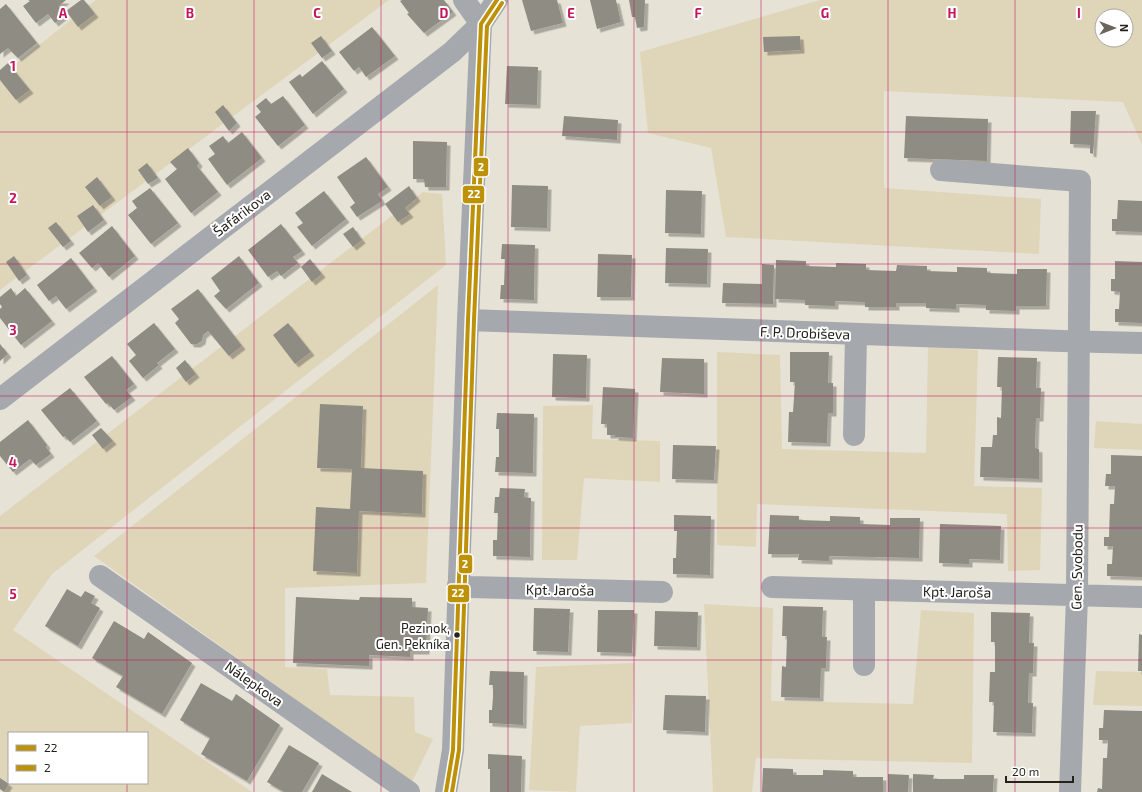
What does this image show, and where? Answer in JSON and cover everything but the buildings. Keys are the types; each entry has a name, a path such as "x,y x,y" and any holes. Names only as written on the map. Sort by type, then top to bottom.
{"street":[{"path":"446,792 453,750 468,320 481,24 464,0"},
{"name":"Šafárikova","path":"0,399 452,52 481,24 497,0"},
{"name":"Gen. Svobodu","path":"941,170 1080,181 1077,596 1070,792"},
{"name":"F. P. Drobiševa","path":"468,320 1142,343"},
{"path":"854,435 856,334"},
{"name":"Nálepkova","path":"100,576 409,792"},
{"name":"Kpt. Jaroša","path":"458,585 470,588 662,592"},
{"name":"Kpt. Jaroša","path":"772,587 1142,598"},
{"path":"864,590 864,665"}],"shaded area":[{"path":"96,0 389,0 0,290 0,76"},
{"path":"820,0 1142,0 1142,145 1123,102 884,91 884,188 1041,199 1039,254 726,237 711,148 648,133 640,52"},
{"path":"423,192 442,194 446,265 52,574 13,630 252,792 5,792 0,789 0,516"},
{"path":"438,285 426,583 285,588 285,667 327,669 330,695 414,697 415,732 433,739 412,782 94,556"},
{"path":"928,347 978,350 974,486 1042,488 1040,570 1008,571 1007,514 757,504 756,547 717,545 717,352 780,355 782,449 926,453"},
{"path":"593,405 592,439 660,441 660,482 584,478 577,560 542,560 543,406"},
{"path":"1096,421 1142,424 1142,450 1094,448"},
{"path":"704,604 773,608 771,701 913,704 921,610 974,613 972,763 756,758 752,792 713,792"},
{"path":"635,663 632,723 580,726 576,792 529,790 536,667"},
{"path":"1096,671 1142,672 1142,706 1093,705"}],"transit line":[{"name":"22","path":"446,792 453,750 468,320 481,24 497,0"},
{"name":"2","path":"452,792 459,750 474,320 487,26 502,3"}],"place":[{"name":"Pezinok, Gen. Pekníka","path":"457,635"}]}
